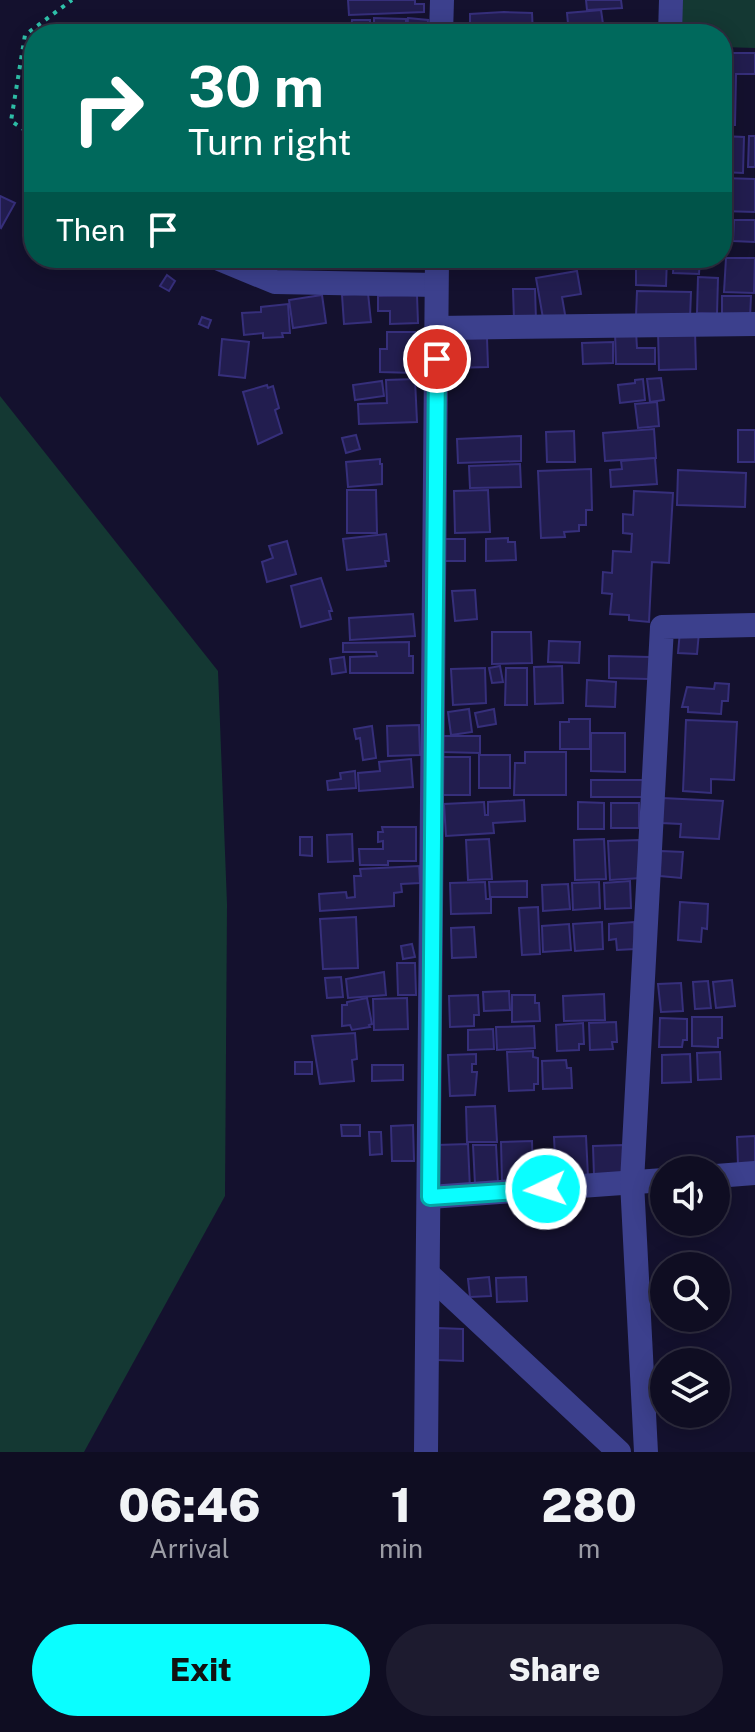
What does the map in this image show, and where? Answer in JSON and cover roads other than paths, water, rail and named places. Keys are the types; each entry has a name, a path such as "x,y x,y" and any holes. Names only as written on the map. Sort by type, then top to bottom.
{"street":[{"path":"441,24 442,0"},
{"path":"670,24 671,0"},
{"path":"241,268 275,282 436,285"},
{"path":"426,1452 437,268"},
{"path":"437,328 755,324"},
{"path":"646,1452 632,1182 662,627 755,625"},
{"path":"730,1175 755,1173"},
{"path":"430,1197 650,1181"},
{"path":"428,1274 619,1452"}]}
